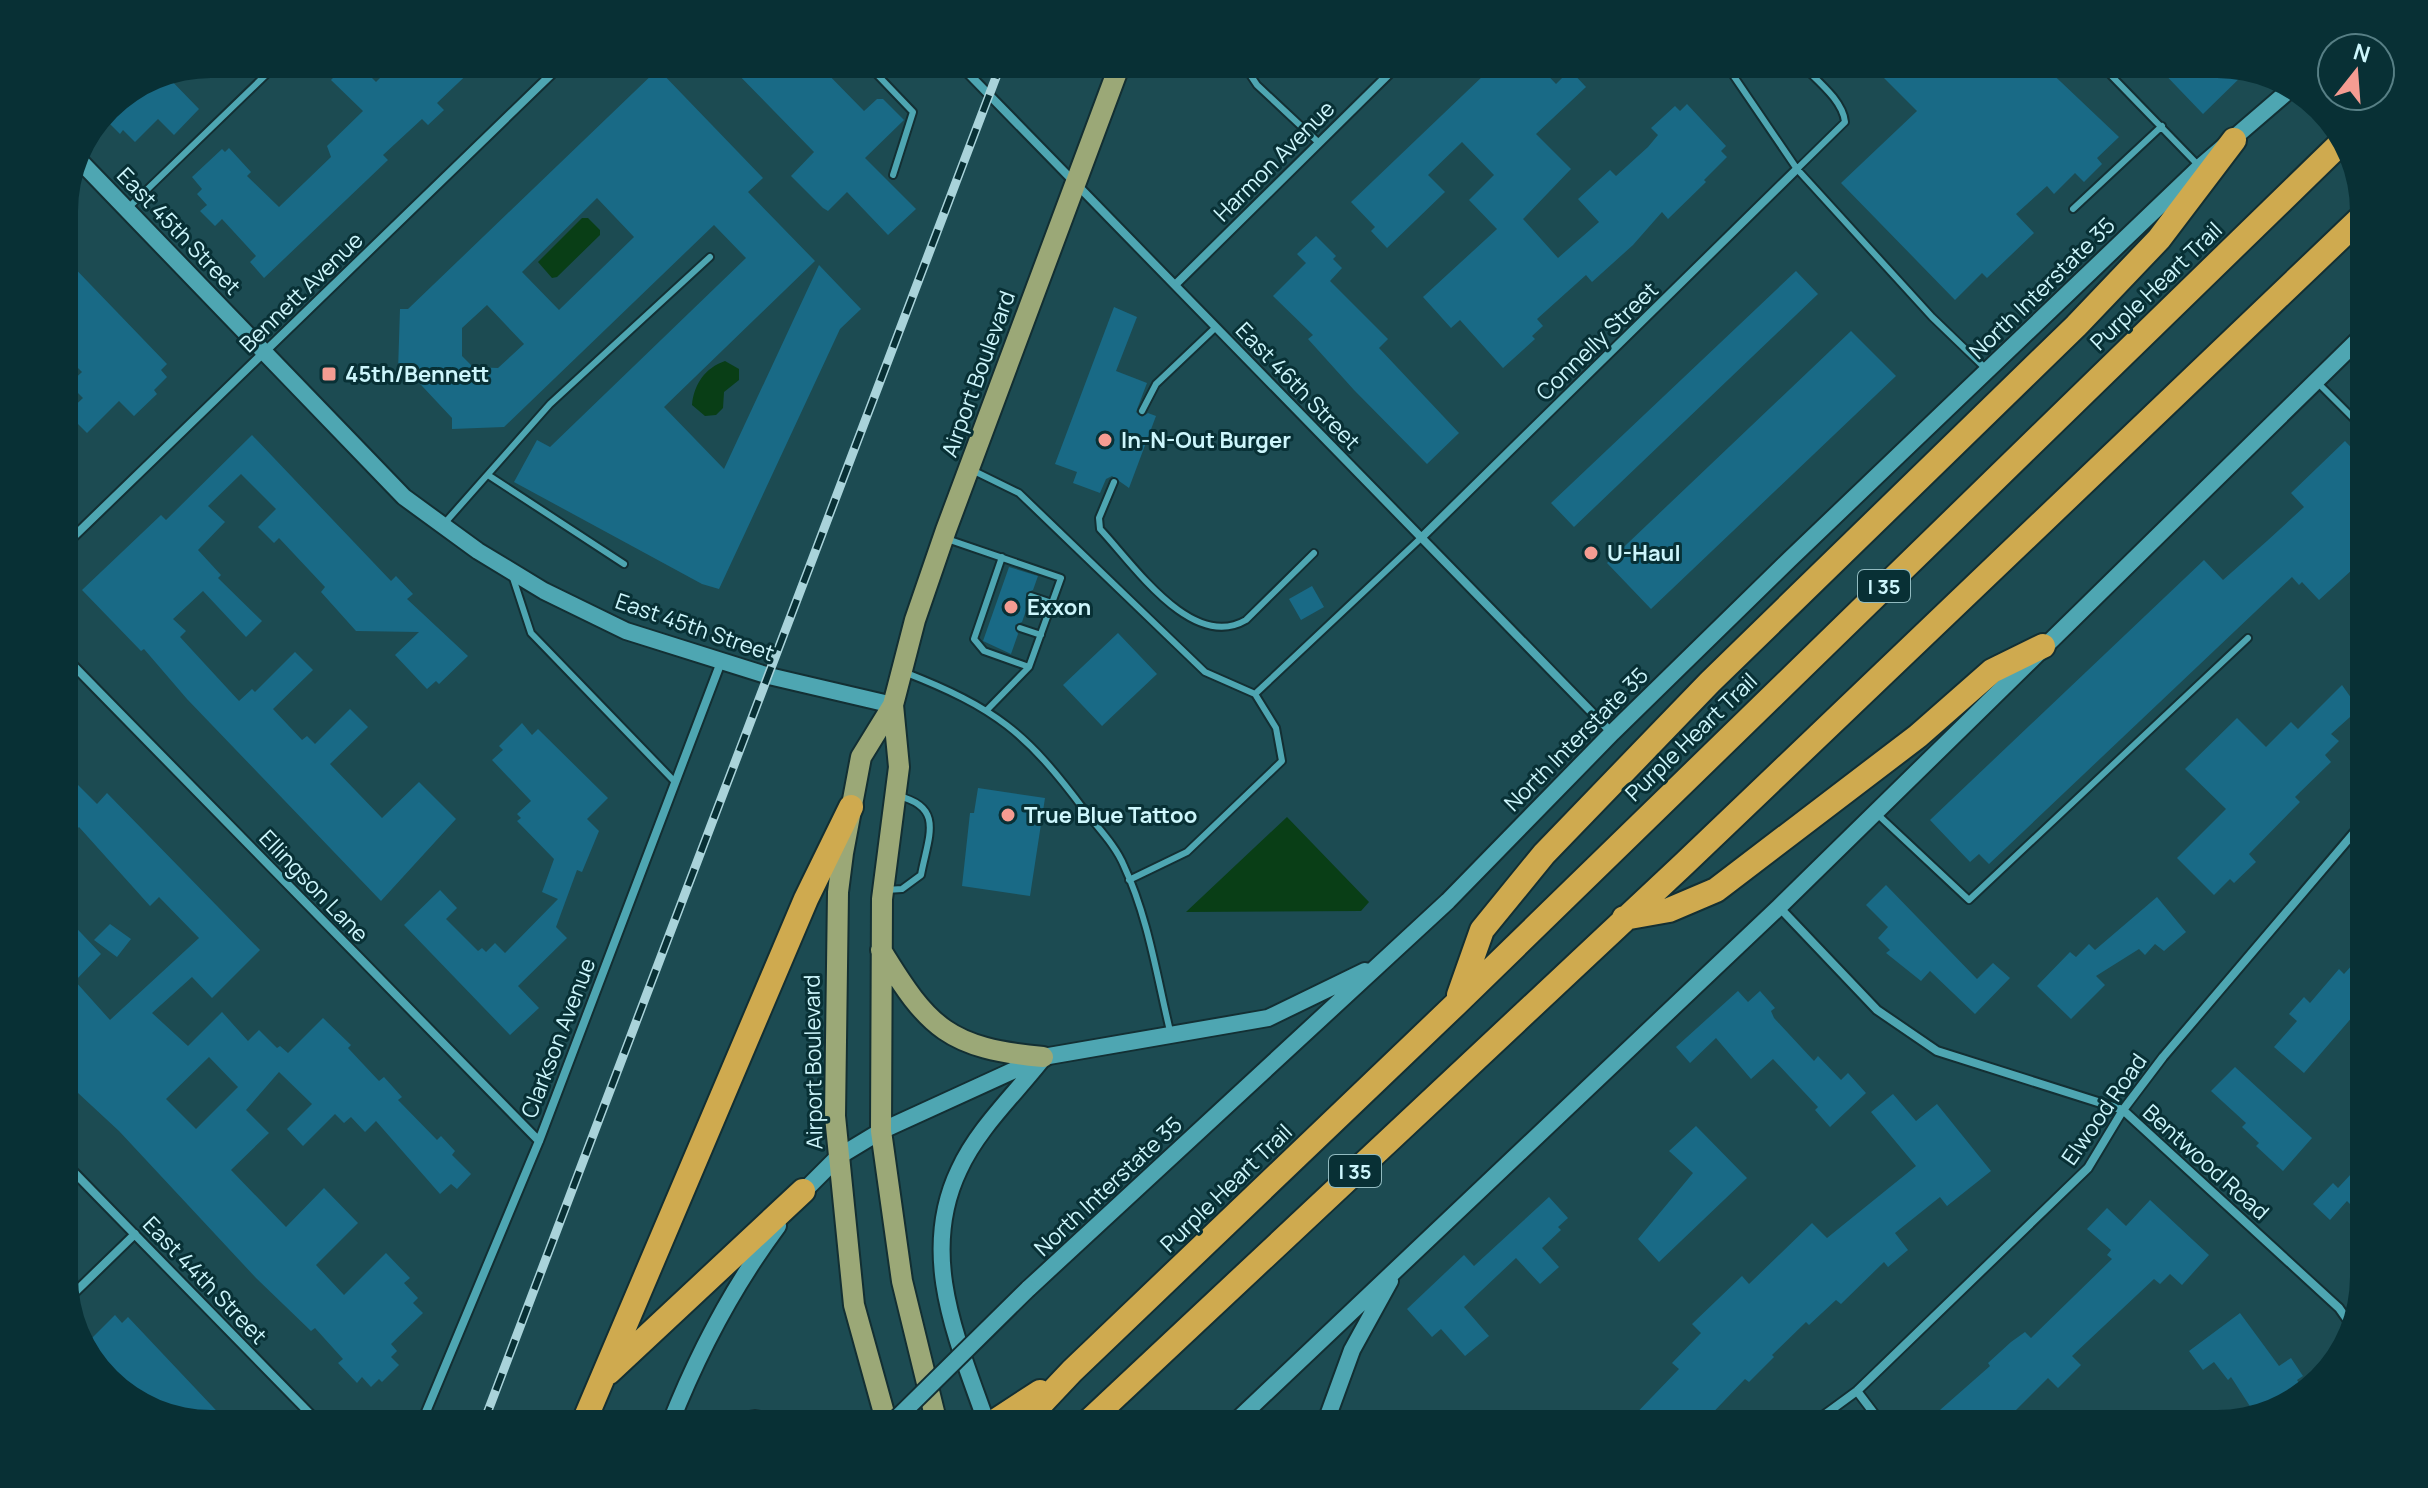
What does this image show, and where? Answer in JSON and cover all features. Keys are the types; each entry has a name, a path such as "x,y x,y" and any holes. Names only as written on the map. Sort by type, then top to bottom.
{"highway":[{"path":"1456,1004 1482,930 1544,854 1710,682 2076,326 2159,239 2234,140"},
{"name":"Purple Heart Trail","path":"1035,1410 2334,149"},
{"name":"I 35","path":"1101,1410 2350,228"},
{"path":"1624,918 1669,910 1716,890 1831,804 1992,671 2043,646"},
{"path":"589,1410 806,899 851,807"},
{"path":"602,1379 803,1191"},
{"name":"Purple Heart Trail","path":"1011,1410 1072,1371"}],"main road":[{"name":"Airport Boulevard","path":"885,1410 854,1305 835,1116 838,892 851,807 861,757 893,705 944,537 1115,78"},
{"name":"North Interstate 35","path":"903,1410 1028,1289 1448,901 1612,733 1988,370 2200,167 2283,96"},
{"name":"East 45th Street","path":"86,168 404,497 511,571 626,631 721,662 893,705"},
{"path":"1248,1410 1779,907 2350,347"},
{"name":"Airport Boulevard","path":"893,705 899,767 883,890 880,948 881,1131 902,1281 934,1410"},
{"path":"880,948 918,1008 939,1029 982,1048 1043,1057"},
{"path":"676,1410 710,1332 743,1274 803,1191 838,1157 881,1131 1043,1057 1268,1018 1380,963"},
{"path":"984,1410 950,1317 941,1272 939,1241 946,1203 959,1169 973,1145 1043,1057"},
{"path":"1330,1410 1352,1350 1398,1265"}],"street":[{"name":"Bennett Avenue","path":"78,532 548,78"},
{"name":"East 46th Street","path":"973,78 1612,733"},
{"name":"Harmon Avenue","path":"1175,285 1384,78"},
{"name":"Connelly Street","path":"1421,538 1797,169"},
{"name":"Clarkson Avenue","path":"427,1410 539,1141 721,662"},
{"name":"Ellingson Lane","path":"78,670 539,1141"},
{"name":"Elwood Road","path":"1831,1410 1857,1391 2088,1168 2123,1110 2163,1057 2350,837"},
{"name":"Bentwood Road","path":"1779,907 1877,1010 1937,1051 2123,1110 2344,1315"},
{"name":"East 44th Street","path":"78,1176 306,1410"},
{"path":"78,1289 135,1234"},
{"path":"1857,1391 1871,1410"}],"lane":[{"path":"127,209 263,78"},
{"path":"880,78 913,112 893,175"},
{"path":"1252,78 1318,142"},
{"path":"1735,78 1797,169 1932,317 1988,370"},
{"path":"1797,169 1845,122 1844,113 1835,100 1814,78"},
{"path":"2114,78 2200,167"},
{"path":"2073,209 2162,126"},
{"path":"443,525 550,404 710,257"},
{"path":"1142,411 1156,384 1215,328"},
{"path":"2315,381 2350,415"},
{"path":"969,469 1019,493 1205,672 1255,694 1276,728 1282,761 1187,852 1129,880"},
{"path":"488,475 624,564"},
{"path":"1114,482 1099,518 1100,529 1178,611 1194,622 1216,628 1233,627 1246,620 1314,553"},
{"path":"944,537 1061,578 1029,667 987,710"},
{"path":"1255,694 1421,538"},
{"path":"1002,557 974,639 984,651 1029,667"},
{"path":"511,571 531,633 675,782"},
{"path":"993,583 1002,586"},
{"path":"1031,596 1052,603"},
{"path":"982,615 991,618"},
{"path":"1020,628 1041,635"},
{"path":"1876,813 1969,900 2248,638"},
{"path":"902,671 961,694 1007,722 1047,761 1124,864 1171,1035"},
{"path":"883,890 902,889 921,875 930,828 929,813 920,801 895,795"}],"shaded area":[{"path":"582,218 588,218 600,230 600,235 557,277 552,278 538,262"},
{"path":"725,361 739,369 739,380 724,392 723,408 716,415 705,416 692,405 695,390 706,372"},
{"path":"1287,817 1369,902 1361,911 1186,912"}],"building":[{"path":"372,78 376,82 380,78 463,78 437,103 444,110 428,125 422,119 383,155 388,160 264,278 250,262 256,256 222,219 215,226 200,211 207,205 197,194 202,189 192,177 222,149 225,152 229,148 251,172 247,176 279,207 331,157 327,146 363,111 331,80"},
{"path":"649,78 667,78 763,178 748,192 815,261 664,407 724,469 819,265 861,309 840,329 719,589 702,584 514,482 537,440 550,447 746,258 714,225 504,427 452,429 452,418 408,371 398,371 400,309 408,309","holes":["597,198 634,237 559,310 522,272","487,305 524,344 498,368 473,367 462,356 462,328"]},
{"path":"742,78 832,78 864,111 877,99 883,99 904,120 865,158 916,209 888,235 847,192 828,211 791,176 814,152"},
{"path":"1481,78 1550,78 1556,84 1562,78 1578,78 1586,87 1536,134 1571,169 1523,219 1558,258 1599,222 1578,199 1610,170 1616,176 1648,147 1658,135 1651,128 1675,106 1680,111 1687,104 1726,146 1721,151 1727,157 1704,180 1706,182 1668,219 1662,212 1633,245 1592,282 1586,275 1537,319 1543,326 1532,336 1535,339 1503,368 1460,320 1451,328 1423,297 1497,229 1469,200 1494,175 1462,142 1428,175 1445,192 1387,248 1371,231 1375,227 1351,202"},
{"path":"1884,78 2057,78 2119,137 2097,158 2102,164 2084,182 2075,173 2054,194 2047,186 2016,214 2034,233 1987,278 1982,273 1955,300 1841,183 1917,111"},
{"path":"2168,78 2238,80 2203,114"},
{"path":"174,84 199,109 174,135 158,119 135,142 123,130 120,134 111,125 123,111 168,85"},
{"path":"1316,236 1336,256 1333,259 1342,268 1330,281 1388,339 1379,348 1459,433 1427,464 1354,390 1308,339 1313,335 1273,296 1306,263 1297,254"},
{"path":"1796,271 1818,294 1574,527 1551,503"},
{"path":"78,272 167,364 161,370 167,377 154,390 157,394 134,416 119,401 87,433 78,424 78,403 83,398 78,393 78,376 82,372 78,368"},
{"name":"In-N-Out Burger","path":"1114,307 1137,317 1116,371 1147,383 1136,412 1142,417 1148,413 1156,416 1129,488 1112,476 1106,479 1100,493 1073,483 1077,472 1055,464"},
{"path":"1851,331 1896,376 1651,609 1607,563"},
{"path":"252,435 391,581 396,576 413,594 407,599 468,656 439,684 436,681 427,689 395,655 419,632 356,631 321,592 325,587 279,538 274,543 258,527 276,509 241,474 208,506 225,522 198,550 221,575 218,578 262,621 246,637 203,591 173,619 186,631 180,637 239,701 252,689 255,692 295,652 313,670 273,709 302,740 307,736 315,744 350,709 368,727 330,764 382,818 419,782 456,819 381,901 187,699 144,649 141,651 82,590 161,515 166,520"},
{"path":"2345,441 2350,446 2350,572 2319,600 2302,582 2299,585 2292,577 1989,864 1979,854 1970,862 1930,820 2204,560 2223,580 2267,541 2304,507 2291,493"},
{"name":"Exxon","path":"1009,567 1038,576 1033,590 1026,593 1029,602 1022,622 1015,625 1018,634 1011,654 983,641"},
{"path":"1312,586 1324,607 1301,620 1289,599"},
{"path":"1118,633 1157,674 1102,726 1063,685"},
{"path":"2342,685 2350,696 2350,717 2331,734 2339,741 2325,755 2331,762 2295,797 2300,802 2249,854 2256,862 2234,883 2230,879 2214,895 2177,858 2226,809 2185,769 2237,718 2266,747 2291,722 2298,729"},
{"path":"522,723 532,735 538,729 608,798 587,819 599,831 582,872 577,870 556,927 567,938 518,986 539,1008 510,1035 404,925 440,890 457,908 446,919 478,951 482,948 486,952 495,943 505,953 558,899 542,892 554,859 517,821 521,818 517,814 531,801 492,760 503,750 499,746"},
{"path":"78,785 97,804 107,793 260,950 212,998 192,977 152,1013 188,1046 222,1012 248,1041 259,1030 277,1048 280,1046 288,1053 323,1018 351,1045 348,1048 379,1081 384,1077 402,1097 398,1100 437,1140 441,1136 455,1151 452,1155 471,1174 457,1189 451,1184 440,1194 376,1121 365,1132 351,1117 344,1123 335,1114 303,1146 287,1129 312,1104 279,1072 246,1110 269,1133 231,1170 286,1227 324,1188 358,1223 316,1265 344,1295 386,1253 410,1278 404,1283 418,1298 413,1303 423,1313 391,1344 397,1351 391,1357 399,1365 382,1382 379,1379 371,1387 362,1377 357,1383 338,1363 343,1359 315,1328 311,1331 256,1278 119,1131 78,1093 78,984 110,1020 199,938 159,897 150,906 79,827","holes":["209,1057 238,1087 196,1129 166,1099"]},
{"path":"978,788 1045,798 1030,896 962,886 970,813 974,813"},
{"path":"1886,885 1977,979 1993,963 2010,978 1975,1014 1930,971 1921,981 1886,953 1890,950 1878,938 1888,927 1866,905"},
{"path":"2157,897 2186,932 2164,951 2155,944 2145,955 2139,949 2096,976 2105,985 2071,1019 2037,986 2070,952 2076,957 2089,944 2095,950"},
{"path":"110,924 131,939 117,957 94,940"},
{"path":"78,930 101,954 78,978"},
{"path":"2350,967 2350,1020 2304,1073 2274,1047 2297,1021 2289,1014 2304,997 2310,1003 2339,969 2344,974"},
{"path":"1738,991 1748,1002 1760,991 1775,1008 1771,1011 1774,1018 1814,1061 1818,1056 1841,1080 1848,1073 1866,1093 1830,1127 1815,1110 1818,1107 1773,1059 1751,1079 1716,1038 1690,1063 1676,1047"},
{"path":"2235,1067 2312,1138 2283,1171 2256,1146 2259,1143 2242,1127 2246,1123 2211,1091"},
{"path":"1893,1094 1916,1121 1937,1104 1991,1171 1947,1206 1940,1197 1895,1233 1908,1250 1888,1267 1884,1262 1841,1304 1836,1300 1809,1325 1806,1322 1749,1382 1745,1379 1715,1410 1639,1410 1679,1369 1672,1363 1701,1333 1692,1324 1742,1276 1749,1284 1812,1223 1827,1238 1916,1166 1871,1112"},
{"path":"1696,1126 1747,1178 1659,1262 1638,1239 1693,1173 1669,1151"},
{"path":"2350,1175 2350,1204 2347,1201 2330,1220 2313,1204 2333,1183 2338,1188"},
{"path":"1549,1197 1568,1218 1558,1227 1561,1230 1542,1248 1559,1267 1540,1284 1516,1258 1464,1307 1489,1336 1465,1356 1441,1329 1432,1337 1407,1309 1464,1255 1474,1266"},
{"path":"2150,1200 2209,1255 2182,1285 2170,1274 2160,1284 2154,1279 2072,1356 2081,1365 2058,1388 2048,1378 2016,1410 1940,1410 1990,1366 1988,1363 2011,1342 2025,1332 2031,1338 2112,1259 2107,1255 2111,1250 2087,1229 2107,1208 2126,1226"},
{"path":"2240,1313 2279,1366 2291,1358 2303,1376 2283,1392 2249,1405 2231,1377 2228,1380 2214,1362 2203,1370 2189,1351"},
{"path":"115,1315 122,1323 128,1317 216,1410 177,1405 145,1392 111,1365 93,1337"}],"railway":[{"path":"488,1410 996,78"}],"place":[{"name":"45th/Bennett","path":"329,374"},
{"name":"In-N-Out Burger","path":"1105,440"},
{"name":"U-Haul","path":"1591,553"},
{"name":"Exxon","path":"1011,607"},
{"name":"True Blue Tattoo","path":"1008,815"}]}
